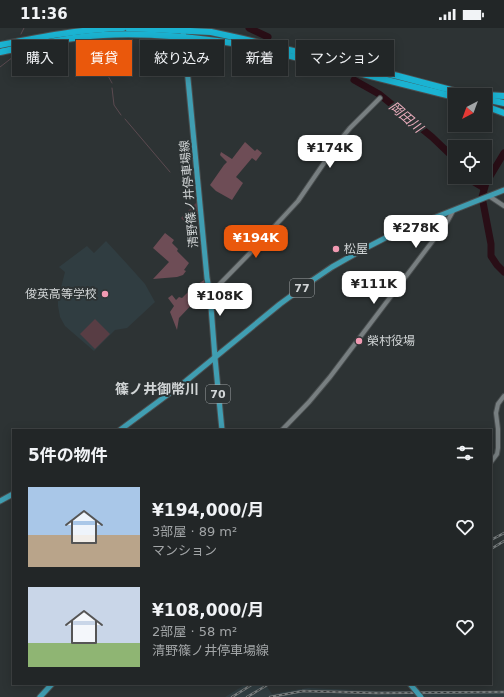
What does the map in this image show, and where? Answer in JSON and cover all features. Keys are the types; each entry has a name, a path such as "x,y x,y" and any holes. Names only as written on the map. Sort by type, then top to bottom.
{"highway":[{"path":"0,45 64,33 105,28 123,28"},
{"path":"128,28 182,29 211,32 398,76 448,90"},
{"path":"0,52 60,40 104,34 149,34 184,37 246,45 448,95"},
{"path":"492,95 504,96"},
{"path":"492,100 504,103"},
{"path":"492,106 504,109"},
{"path":"492,108 504,114"}],"main road":[{"name":"清野篠ノ井停車場線","path":"182,29 207,278 210,294 215,358"},
{"name":"77","path":"121,429 166,397 280,304 332,267 391,235 504,190"},
{"name":"70","path":"215,358 222,429"},
{"path":"0,501 12,495"},
{"path":"40,697 51,685"},
{"path":"411,685 421,697"}],"street":[{"path":"210,294 298,202 337,144 350,128 380,98"},
{"path":"489,196 504,206"},
{"path":"283,429 330,377 430,245 450,217 453,210"},
{"path":"492,461 497,454 498,448 496,413 498,404 504,396"}],"shaded area":[{"path":"245,142 255,151 257,149 262,153 256,161 252,158 236,177 243,183 232,200 216,191 210,185 227,162 220,155 221,152 232,159"},
{"path":"198,201 199,213 188,225 181,218"},
{"path":"165,233 174,240 172,243 178,249 177,251 189,263 184,270 186,271 183,275 153,279 169,262 153,248"},
{"name":"俊英高等学校","path":"106,241 145,284 155,302 127,328 115,330 94,351 65,326 60,317 58,299 65,272 59,267 87,246 94,253"},
{"path":"204,280 207,299 204,302 198,298 179,318 177,330 170,312 174,306 168,298 172,295 176,300 179,297 182,298 192,288"},
{"path":"95,319 110,334 95,349 80,334"},
{"path":"244,685 266,685 272,694 308,688 378,691 504,692 504,697 225,697"}],"waterway":[{"path":"21,34 24,28"},
{"name":"岡田川","path":"249,28 268,37"},
{"path":"0,67 12,58"},
{"path":"108,76 112,83"},
{"name":"岡田川","path":"354,80 379,94 432,137 448,152"},
{"path":"112,88 114,105 121,115"},
{"path":"125,119 170,172"},
{"name":"岡田川","path":"504,153 486,183 482,197 491,244 491,256 504,272"},
{"name":"岡田川","path":"477,184 484,188"}],"railway":[{"path":"492,539 504,533"},
{"path":"492,548 504,541"},
{"path":"232,697 251,685"},
{"path":"247,697 267,685"},
{"path":"270,697 303,691 377,693 504,692"}],"place":[{"name":"松屋","path":"336,249"},
{"name":"俊英高等学校","path":"105,294"},
{"name":"榮村役場","path":"359,341"}],"district":[{"name":"篠ノ井御幣川","path":"157,389"}]}
